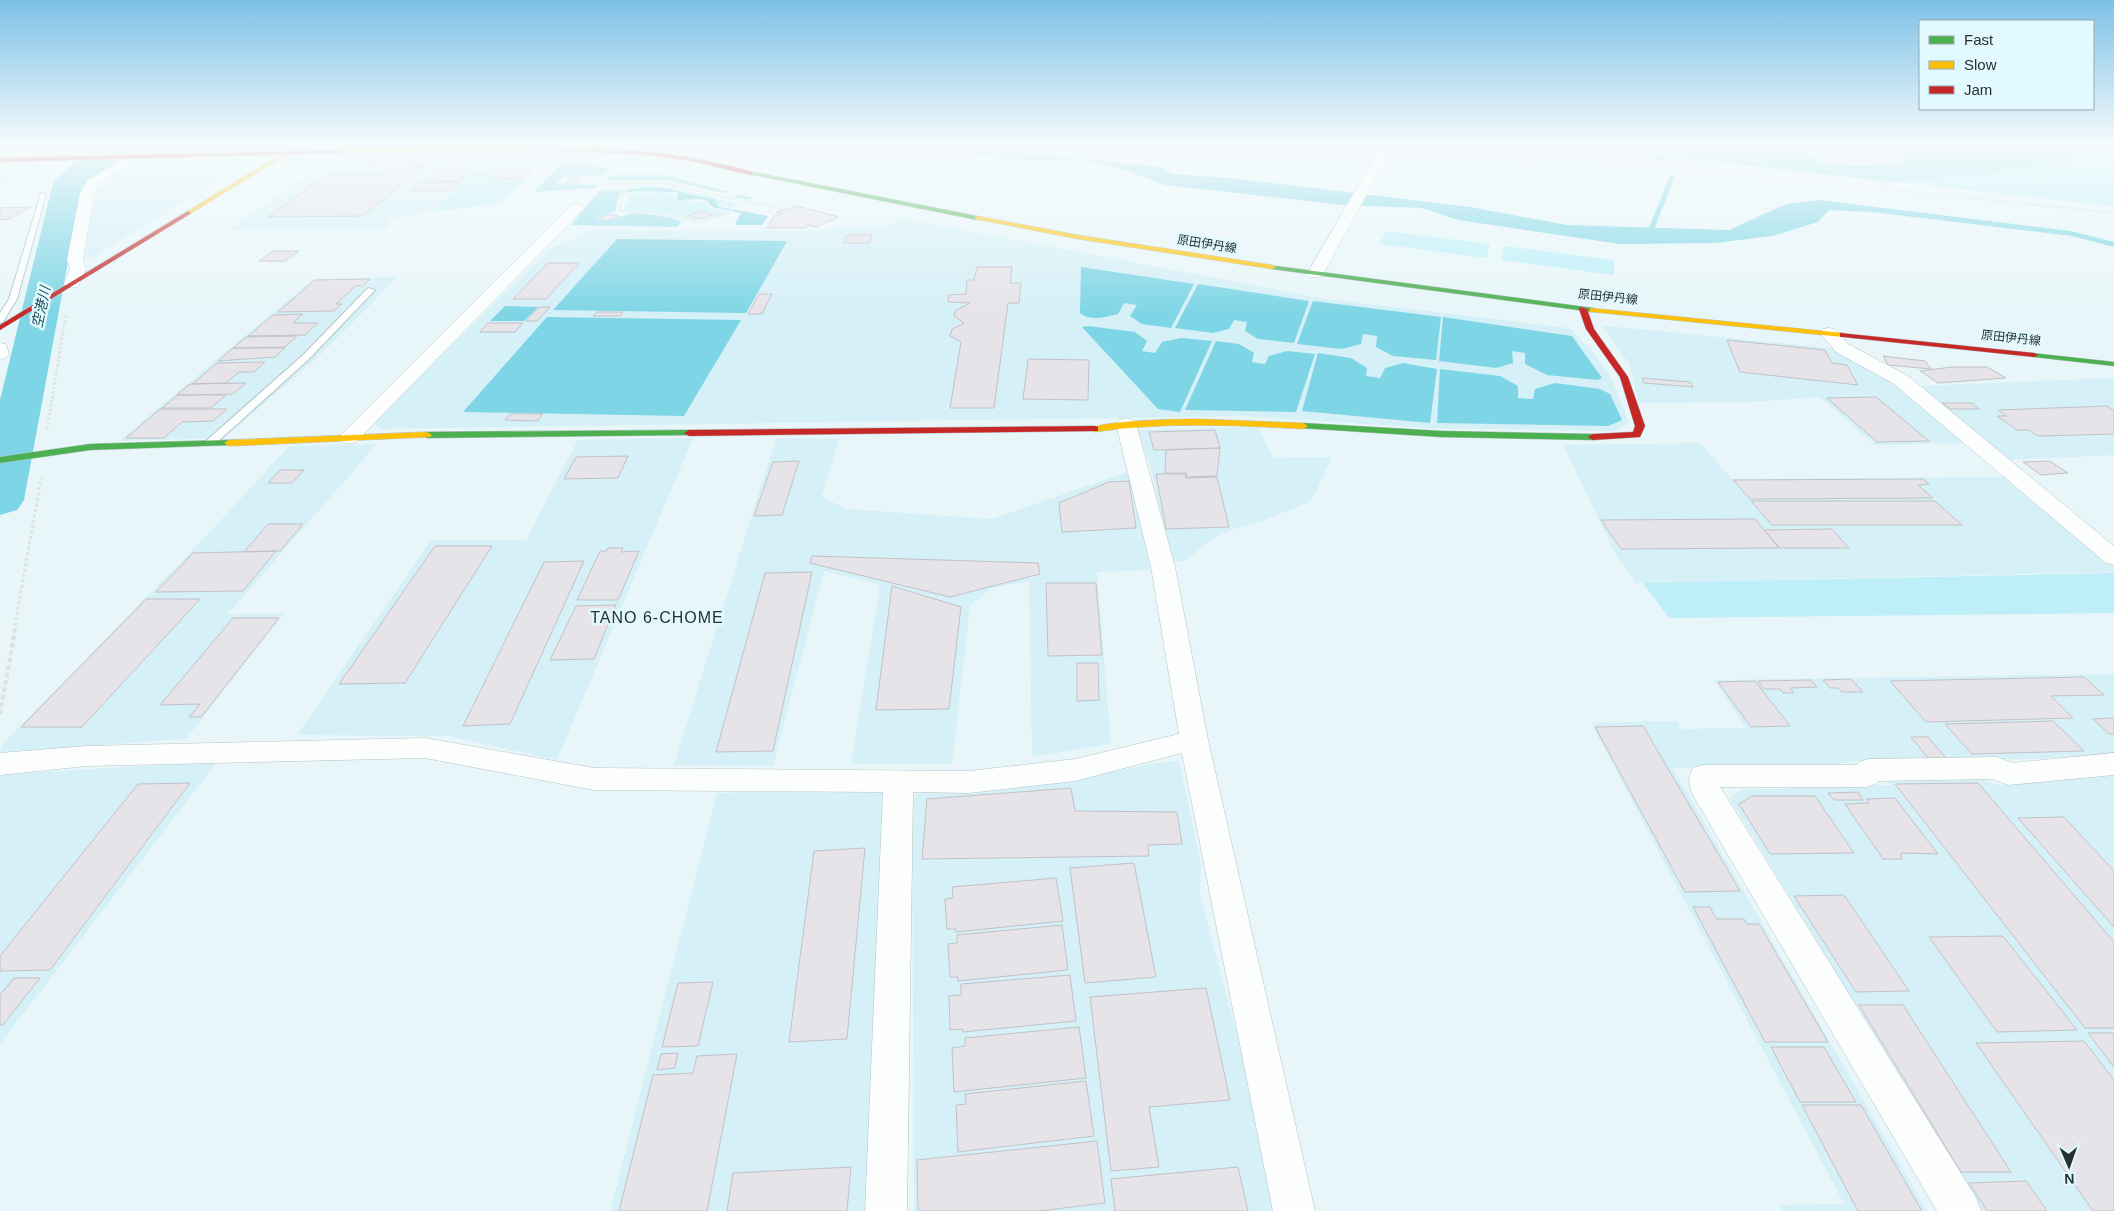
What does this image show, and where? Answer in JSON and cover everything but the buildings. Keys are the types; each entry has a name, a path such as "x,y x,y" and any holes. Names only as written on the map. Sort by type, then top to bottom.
{"street":[{"path":"72,284 78,268 76,260 86,202"},
{"path":"2,324 208,202"},
{"name":"原田伊丹線","path":"887,202 1068,235 1319,267 1583,309 2114,364"},
{"path":"1319,267 1356,202"},
{"path":"349,438 576,208"},
{"path":"0,460 40,451 210,443 326,441 362,436 1094,429 1126,424 1228,422 1441,434 1620,437 1637,435 1640,426 1624,377 1590,329 1583,309"},
{"path":"1829,333 1842,348 1901,380 2114,558"},
{"path":"0,348 0,354"},
{"path":"1126,424 1163,567 1194,740 1294,1211"},
{"path":"0,764 87,756 425,748 594,779 969,782 1075,770 1194,740"},
{"path":"1960,1211 1710,798 1705,789 1704,776 1866,776 1869,770 1997,768 2009,774 2114,764"},
{"path":"886,1211 898,781"}],"lane":[{"path":"2,324 13,299 41,202"},
{"path":"210,443 297,365 371,290"},
{"path":"332,317 346,317"},
{"path":"282,365 297,365"}],"path":[{"path":"622,202 619,210 623,213"},
{"path":"617,214 662,214 695,222 715,220 727,215 746,202 773,206"},
{"path":"2011,202 2114,213"},
{"path":"714,215 727,215"},
{"path":"0,714 44,461 40,451 72,284"}],"shaded area":[{"path":"95,202 185,202 91,258 84,259"},
{"path":"270,202 443,202 432,212 386,220 390,225 385,229 228,230"},
{"path":"443,202 503,202 501,203 432,212"},
{"path":"590,202 617,202 615,211 596,219 610,220 626,215 638,214 657,215 682,221 677,227 571,225"},
{"path":"626,202 698,202 705,202 709,208 726,212 714,218 695,220 665,213 629,213 623,209"},
{"path":"707,202 716,202 720,207 768,216 762,225 737,225 735,224 741,213 712,207"},
{"path":"716,202 735,204 733,208 718,205"},
{"path":"1312,202 1425,202 1470,207 1567,225 1729,230 1786,204 1831,202 2071,231 2114,242 2114,247 2072,236 1872,212 1829,210 1818,222 1772,236 1715,243 1620,244 1458,220 1422,208 1343,205"},
{"path":"2073,202 2114,202 2114,206"},
{"path":"902,218 1326,299 1569,328 1591,350 1610,375 1629,422 1614,431 1427,428 1241,416 379,429 374,422 549,249 593,230 817,231 846,227 886,226"},
{"path":"1386,231 1490,244 1486,258 1380,244"},
{"path":"617,239 787,241 746,313 553,310"},
{"path":"1504,246 1614,260 1614,275 1501,260"},
{"path":"1081,267 1194,284 1171,328 1142,324 1130,316 1137,305 1124,303 1118,314 1094,318 1080,313"},
{"path":"398,277 317,358 224,438 119,441 313,279"},
{"path":"1198,284 1309,301 1294,343 1258,339 1245,331 1247,322 1234,320 1229,329 1213,333 1175,328"},
{"path":"1313,301 1441,317 1436,360 1393,356 1376,347 1377,336 1363,334 1361,344 1342,349 1297,344"},
{"path":"505,306 538,307 524,321 490,321"},
{"path":"547,317 741,320 684,416 463,412"},
{"path":"1443,317 1572,336 1602,378 1598,380 1547,375 1525,364 1525,353 1512,351 1513,363 1496,368 1439,361"},
{"path":"1088,326 1135,332 1147,341 1142,351 1155,353 1162,342 1181,338 1212,341 1180,412 1158,409 1082,327"},
{"path":"1602,327 1830,348 1876,369 1968,443 1875,445 1820,397 1750,402 1639,403 1629,363"},
{"path":"1216,341 1239,344 1254,353 1252,362 1265,364 1269,356 1287,351 1315,354 1296,412 1185,410"},
{"path":"1318,353 1351,358 1367,368 1366,376 1380,378 1385,368 1403,363 1437,369 1430,423 1302,411"},
{"path":"1440,369 1500,376 1518,386 1518,398 1533,399 1535,389 1555,383 1600,389 1610,394 1622,420 1608,426 1437,423"},
{"path":"2114,379 2114,455 2054,458 2006,460 1919,386"},
{"path":"1258,427 1273,458 1332,457 1315,494 1305,504 1262,521 1230,530 1210,540 1185,561 1171,562 1150,465 1138,430"},
{"path":"693,438 557,760 447,736 297,735 431,540 526,540 578,440"},
{"path":"776,438 839,439 822,496 845,509 992,519 1124,473 1134,476 1150,570 1097,572 1111,744 1032,757 1029,581 992,588 970,606 952,764 851,764 880,585 824,571 773,766 674,765"},
{"path":"1700,443 1732,479 2008,477 2114,564 2114,572 1636,583 1617,557 1563,445"},
{"path":"377,444 228,614 284,614 186,739 0,752 4,743 210,532 289,446"},
{"path":"2114,573 2114,613 1669,618 1643,583"},
{"path":"2114,674 2114,752 2038,759 1854,761 1828,766 1673,768 1927,1211 1783,1211 1780,1205 1844,1204 1591,723 1677,721 1682,729 1746,728 1714,680"},
{"path":"1179,761 1201,863 1200,895 1242,1053 1276,1211 914,1211 912,800 918,794 1083,777"},
{"path":"217,762 0,1044 0,776 4,774"},
{"path":"2114,774 2114,1211 1981,1211 1730,799 1741,790 1890,785 1882,775 1978,775 1995,785"},
{"path":"885,789 867,1211 610,1211 717,793"}],"waterway":[{"name":"空港川","path":"0,500 64,202"},
{"path":"1649,235 1662,202"}],"traffic: fast":[{"path":"894,202 977,218"},
{"path":"1272,267 1593,310"},
{"path":"2034,355 2114,364"},
{"path":"1303,426 1441,434 1593,437"},
{"path":"427,435 689,433"},
{"path":"0,460 90,447 229,443"}],"traffic: slow":[{"path":"188,213 207,202"},
{"path":"977,218 1078,237 1272,267"},
{"path":"1593,310 1843,335"},
{"path":"1095,429 1173,422 1225,422 1303,426"},
{"path":"229,443 427,435"}],"traffic: jam":[{"path":"0,328 188,213"},
{"path":"1583,309 1590,329 1624,377 1640,426 1637,435 1593,437"},
{"path":"1843,335 2034,355"},
{"path":"689,433 1095,429"}],"district":[{"name":"TANO 6-CHOME","path":"657,617"}]}
